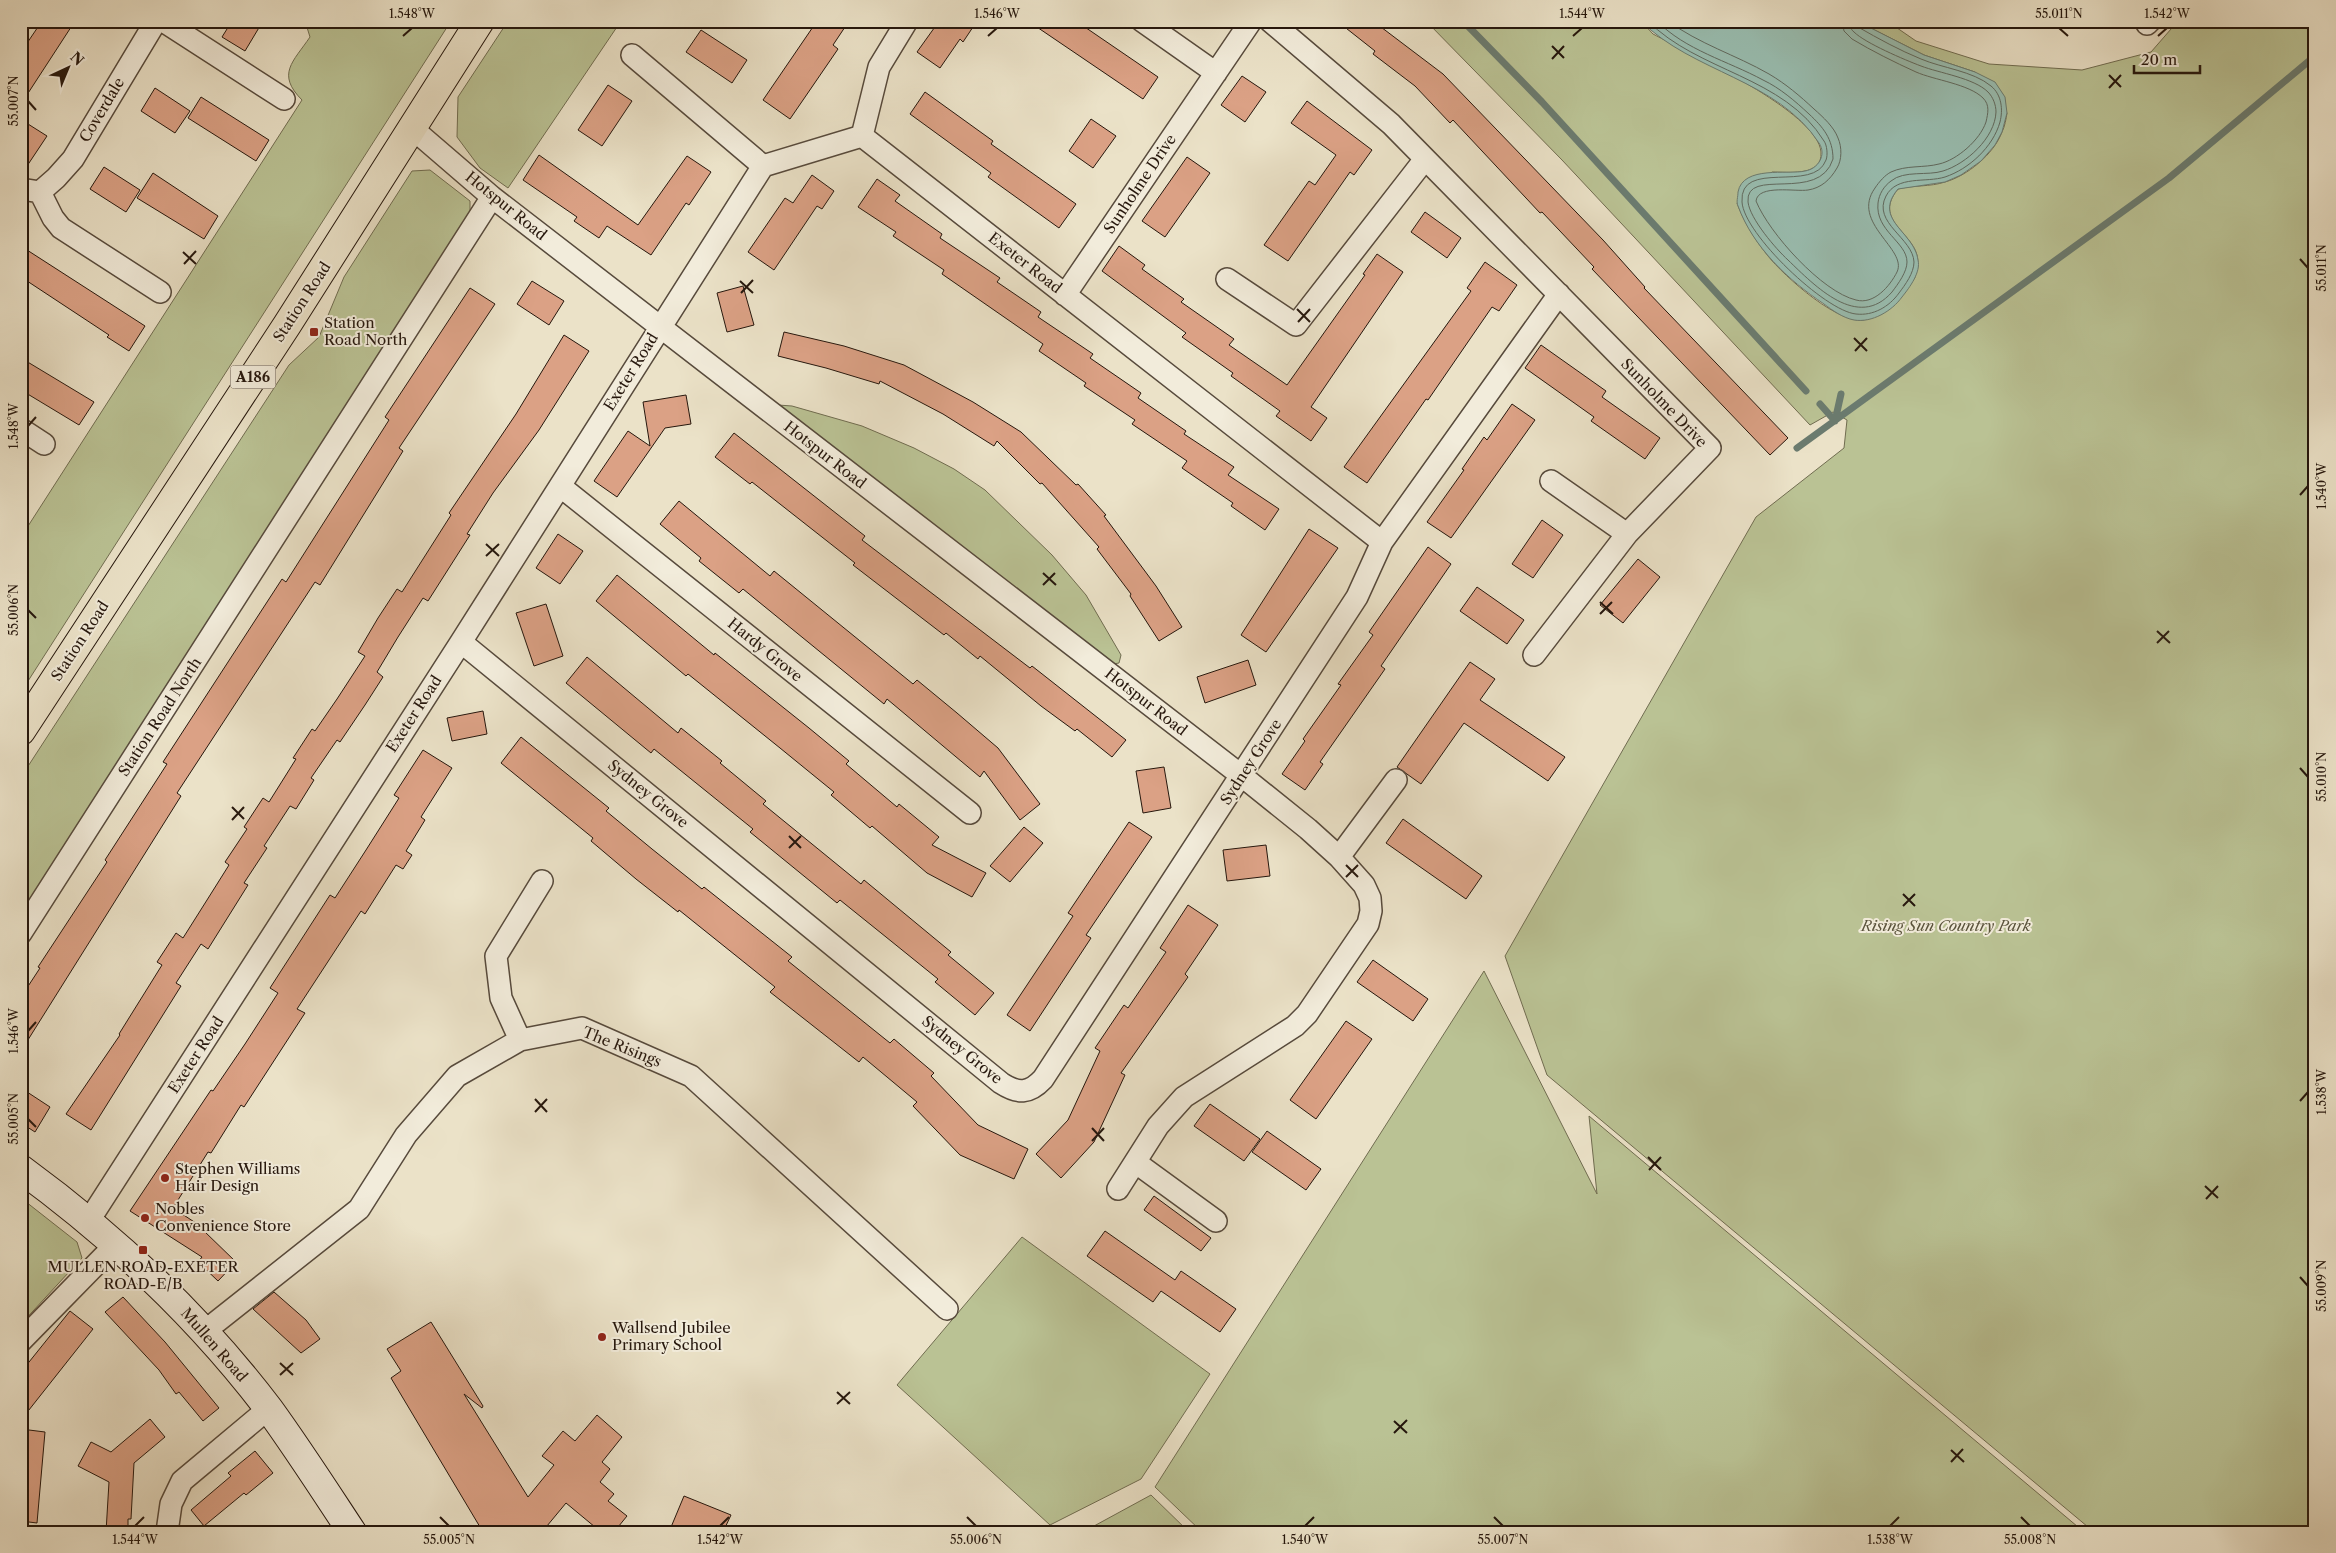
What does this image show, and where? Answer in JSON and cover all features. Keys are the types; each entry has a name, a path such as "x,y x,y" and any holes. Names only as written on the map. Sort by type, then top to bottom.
{"main road":[{"name":"Station Road","path":"21,731 413,129 480,21"}],"street":[{"name":"Coverdale","path":"156,21 73,159 56,178 31,191 61,228 160,292"},
{"path":"163,21 284,99"},
{"path":"632,55 763,166 862,136 879,67 907,21"},
{"path":"1142,21 1216,73"},
{"name":"Sunholme Drive","path":"1065,295 1252,21"},
{"name":"Sunholme Drive","path":"1270,21 1391,124 1710,448 1627,534 1534,654"},
{"name":"Hotspur Road","path":"413,129 492,197 1242,776 1339,857 1364,885 1370,898 1371,911 1368,924 1308,1014 1295,1026 1184,1097 1158,1126 1118,1189"},
{"name":"Exeter Road","path":"862,136 1382,542"},
{"path":"1227,279 1296,325 1426,159"},
{"name":"Exeter Road","path":"88,1222 461,642 659,327 763,166"},
{"name":"Station Road North","path":"21,933 492,197"},
{"path":"1382,542 1559,294"},
{"path":"21,429 44,444"},
{"path":"1551,481 1627,534"},
{"name":"Hardy Grove","path":"560,486 970,813"},
{"name":"Sydney Grove","path":"461,642 1013,1090 1026,1092 1043,1079 1242,776 1357,597 1382,542"},
{"path":"1339,857 1396,780"},
{"path":"520,1040 501,998 496,956 542,881"},
{"name":"The Risings","path":"205,1331 359,1209 406,1135 457,1076 520,1040 582,1028 691,1076 948,1309"},
{"path":"1135,1162 1216,1221"},
{"name":"Mullen Road","path":"21,1169 115,1244 205,1331 268,1409 352,1532"},
{"path":"21,1341 115,1244"},
{"path":"167,1532 170,1504 182,1481 268,1409"}],"green space":[{"path":"305,21 451,21 21,692 21,537 302,100 294,91 289,75 293,61 310,37"},
{"path":"508,21 621,21 508,188 480,168 457,137 458,97"},
{"name":"Rising Sun Country Park","path":"1426,21 1641,21 1653,34 1721,69 1776,102 1799,119 1814,136 1821,152 1820,160 1816,166 1803,171 1772,172 1737,203 1746,224 1759,244 1786,275 1799,287 1829,308 1857,320 1871,317 1912,282 1915,277 1917,257 1913,247 1893,221 1890,211 1891,201 1898,189 1939,184 1962,175 1971,169 1993,148 2004,127 2007,113 1975,72 1924,55 1857,21 1887,21 1916,41 1989,64 2082,70 2151,52 2178,21 2315,21 2315,1532 2094,1532 1547,1075 1505,956 1756,517 1844,448 1847,420 1833,412 1810,425 1562,160"},
{"path":"430,170 470,201 470,216 21,915 21,777 289,365 319,337 344,277 412,171"},
{"path":"778,405 792,406 862,426 914,448 954,469 985,490 1052,555 1086,595 1121,655 1119,663 1108,665"},
{"path":"1484,971 1597,1194 1589,1116 2084,1532 1202,1532 1155,1487"},
{"path":"21,1198 77,1242 82,1258 21,1324"},
{"path":"1022,1237 1210,1374 1141,1479 1050,1525 897,1385"},
{"path":"1151,1495 1189,1532 1083,1532"}],"water":[{"path":"1641,21 1857,21 1924,55 1975,72 1995,82 2005,97 2007,113 2002,132 1995,145 1981,161 1961,175 1945,182 1898,189 1891,200 1890,209 1892,217 1910,241 1915,250 1919,265 1911,284 1893,307 1881,315 1868,320 1846,318 1797,284 1762,249 1737,204 1738,192 1742,184 1748,178 1757,175 1810,170 1822,157 1819,143 1801,122 1781,104 1758,90 1685,53 1662,39"}],"building":[{"path":"42,21 75,21 21,104 21,52"},
{"path":"232,21 263,21 245,51 222,37"},
{"path":"817,21 849,21 833,45 838,49 790,119 763,100"},
{"path":"934,21 977,21 963,42 960,39 940,68 917,52 937,24"},
{"path":"1028,21 1076,21 1158,77 1143,99"},
{"path":"1337,21 1373,21 1443,74 1603,240 1644,288 1788,438 1770,455 1453,120 1450,123 1415,86 1373,54 1375,51"},
{"path":"701,30 747,60 732,83 686,52"},
{"path":"1242,76 1266,92 1245,122 1221,105"},
{"path":"608,85 632,101 602,146 578,130"},
{"path":"155,88 190,111 175,133 141,111"},
{"path":"925,92 993,141 991,144 1076,204 1059,228 988,177 991,173 910,114"},
{"path":"201,97 269,140 256,161 188,118"},
{"path":"1307,101 1372,150 1354,175 1350,172 1288,261 1264,245 1309,181 1315,185 1336,155 1291,123"},
{"path":"1091,119 1116,136 1093,168 1069,151"},
{"path":"28,124 47,136 21,175 21,135"},
{"path":"539,155 638,225 687,156 711,172 689,205 686,203 651,255 607,226 599,238 574,221 577,217 523,180"},
{"path":"1187,157 1210,173 1165,237 1142,221"},
{"path":"104,167 140,190 126,212 90,189"},
{"path":"153,173 218,216 204,239 137,198"},
{"path":"812,175 834,191 822,209 817,206 774,270 748,252 785,198 793,203"},
{"path":"877,179 900,195 895,201 942,234 940,238 1000,278 997,282 1041,312 1038,317 1093,354 1090,358 1141,393 1138,398 1186,431 1184,434 1234,467 1228,475 1279,509 1265,530 1231,506 1233,503 1182,468 1187,461 1132,424 1135,420 1084,386 1086,383 1039,351 1043,344 942,274 944,270 893,236 896,232 858,207"},
{"path":"1425,212 1461,238 1447,258 1411,232"},
{"path":"1119,246 1145,265 1142,269 1184,299 1181,302 1234,339 1229,345 1287,385 1365,275 1363,274 1377,254 1403,272 1311,407 1327,418 1311,441 1276,416 1280,411 1231,376 1233,373 1182,337 1186,333 1102,271"},
{"path":"27,250 145,326 129,351 107,337 109,335 21,277 21,260"},
{"path":"1485,262 1517,285 1499,311 1492,307 1428,400 1426,399 1367,483 1344,467 1471,291 1467,288"},
{"path":"532,281 564,301 549,325 517,304"},
{"path":"743,286 754,325 727,332 717,293"},
{"path":"470,288 495,304 399,448 403,451 320,585 315,582 177,793 181,796 21,1051 21,997 40,968 38,967 107,862 105,860 167,764 163,762 282,579 286,582 389,420 385,417"},
{"path":"784,332 844,346 904,365 973,402 1021,432 1076,485 1078,484 1106,515 1104,516 1156,586 1182,627 1159,641 1130,596 1131,594 1097,549 1099,547 1042,483 1040,484 997,441 994,446 943,414 880,381 879,384 778,356"},
{"path":"564,335 589,351 539,430 493,493 467,534 470,535 428,601 423,598 398,637 377,672 383,677 365,705 340,742 337,740 311,778 314,780 296,809 290,806 264,846 267,848 244,883 248,885 208,949 201,944 176,983 181,986 91,1130 66,1114 120,1035 162,965 157,962 176,933 183,938 229,865 225,862 247,829 244,827 263,798 269,802 296,759 293,758 312,729 315,731 365,656 358,652 378,618 397,589 402,592 451,515 449,513 516,414"},
{"path":"1541,345 1606,391 1602,397 1660,438 1645,459 1591,421 1594,417 1525,368"},
{"path":"21,358 94,402 79,425 21,390"},
{"path":"686,395 691,424 665,428 617,497 594,481 628,431 650,446 643,402"},
{"path":"1512,404 1535,420 1451,538 1427,522 1464,470 1462,469 1484,437 1487,440"},
{"path":"734,433 865,536 862,540 1030,668 1032,666 1126,740 1112,757 1077,729 1075,731 1041,706 980,656 978,659 946,633 944,635 853,565 855,563 752,482 750,484 715,457"},
{"path":"679,501 770,576 774,571 913,684 917,680 957,713 998,748 1040,804 1020,820 984,771 980,777 887,699 884,704 743,589 739,593 699,561 701,558 660,524"},
{"path":"1542,520 1563,535 1533,578 1512,564"},
{"path":"1309,529 1338,548 1266,652 1241,635"},
{"path":"558,534 583,551 560,584 536,568"},
{"path":"1428,547 1451,564 1381,666 1385,669 1320,762 1323,764 1305,790 1282,774 1305,741 1303,739 1341,685 1338,684 1373,635 1369,632"},
{"path":"1638,559 1660,577 1623,623 1600,605"},
{"path":"617,575 714,655 715,653 849,761 846,764 897,807 899,804 939,837 932,845 986,873 972,897 927,873 872,826 870,828 831,795 834,792 688,674 686,676 596,601"},
{"path":"1477,587 1524,620 1507,644 1460,611"},
{"path":"546,604 563,656 534,666 516,613"},
{"path":"587,657 678,733 681,728 722,761 720,763 766,801 763,804 861,884 864,880 951,952 948,955 994,993 975,1015 935,982 938,979 840,900 837,903 750,832 753,829 654,749 651,753 566,683"},
{"path":"1248,660 1256,685 1205,703 1197,677"},
{"path":"1470,662 1495,679 1480,700 1565,757 1548,781 1464,723 1421,784 1397,767"},
{"path":"483,711 487,734 452,741 447,718"},
{"path":"521,737 609,808 606,811 652,849 702,889 704,887 792,957 788,961 890,1043 894,1039 934,1073 931,1076 978,1125 1028,1149 1014,1179 960,1155 913,1106 917,1102 863,1057 859,1062 770,992 775,987 679,910 678,912 636,879 591,841 593,838 501,763"},
{"path":"423,750 452,768 421,817 425,820 406,851 412,855 403,869 396,865 365,914 361,911 297,1009 305,1013 244,1107 241,1105 211,1153 208,1152 173,1208 205,1229 204,1231 236,1262 218,1281 198,1262 202,1257 130,1211 278,993 270,988 330,895 335,898 366,850 399,798 394,795"},
{"path":"1164,767 1171,808 1143,813 1136,771"},
{"path":"1403,819 1482,876 1466,899 1386,843"},
{"path":"1129,822 1152,837 1086,935 1091,938 1030,1031 1007,1015 1073,916 1068,913"},
{"path":"1024,827 1043,843 1010,882 990,866"},
{"path":"1266,845 1270,876 1227,881 1223,850"},
{"path":"1188,905 1218,925 1185,974 1188,977 1121,1073 1125,1075 1094,1142 1061,1178 1036,1154 1068,1120 1100,1051 1095,1048 1124,1005 1128,1008 1166,952 1160,948"},
{"path":"1373,960 1428,999 1413,1021 1357,982"},
{"path":"1346,1021 1372,1039 1316,1119 1290,1100"},
{"path":"21,1088 50,1107 35,1132 21,1123"},
{"path":"1210,1104 1260,1139 1244,1161 1194,1126"},
{"path":"1267,1131 1321,1169 1306,1190 1252,1152"},
{"path":"1154,1196 1211,1238 1201,1251 1144,1210"},
{"path":"1105,1231 1175,1280 1181,1271 1236,1309 1220,1332 1161,1291 1153,1302 1087,1256"},
{"path":"274,1292 306,1320 320,1339 301,1353 253,1309"},
{"path":"123,1297 165,1342 219,1408 203,1421 179,1392 176,1394 159,1370 105,1312"},
{"path":"70,1311 93,1329 21,1420 21,1372"},
{"path":"431,1322 483,1406 482,1408 464,1394 528,1497 554,1465 542,1456 563,1431 575,1441 597,1415 622,1437 602,1462 610,1469 600,1482 614,1494 608,1501 627,1516 614,1532 601,1532 566,1503 542,1532 483,1532 391,1378 401,1371 387,1349"},
{"path":"150,1419 165,1437 134,1463 131,1519 128,1519 128,1532 106,1532 109,1482 78,1466 91,1442 111,1452"},
{"path":"21,1429 45,1432 37,1523 21,1521"},
{"path":"255,1451 273,1473 246,1495 244,1493 204,1526 191,1510 231,1476 228,1473"},
{"path":"684,1496 731,1515 723,1532 669,1532"}],"waterway":[{"path":"1463,21 1542,102 1806,391"},
{"path":"1797,448 2169,178 2315,56"},
{"path":"1835,421 1841,394"},
{"path":"1820,404 1835,421"}],"place":[{"name":"Station Road North","path":"314,332"},
{"name":"Stephen Williams Hair Design","path":"165,1178"},
{"name":"Nobles Convenience Store","path":"145,1218"},
{"name":"MULLEN ROAD-EXETER ROAD-E/B","path":"143,1250"},
{"name":"Wallsend Jubilee Primary School","path":"602,1337"}]}
